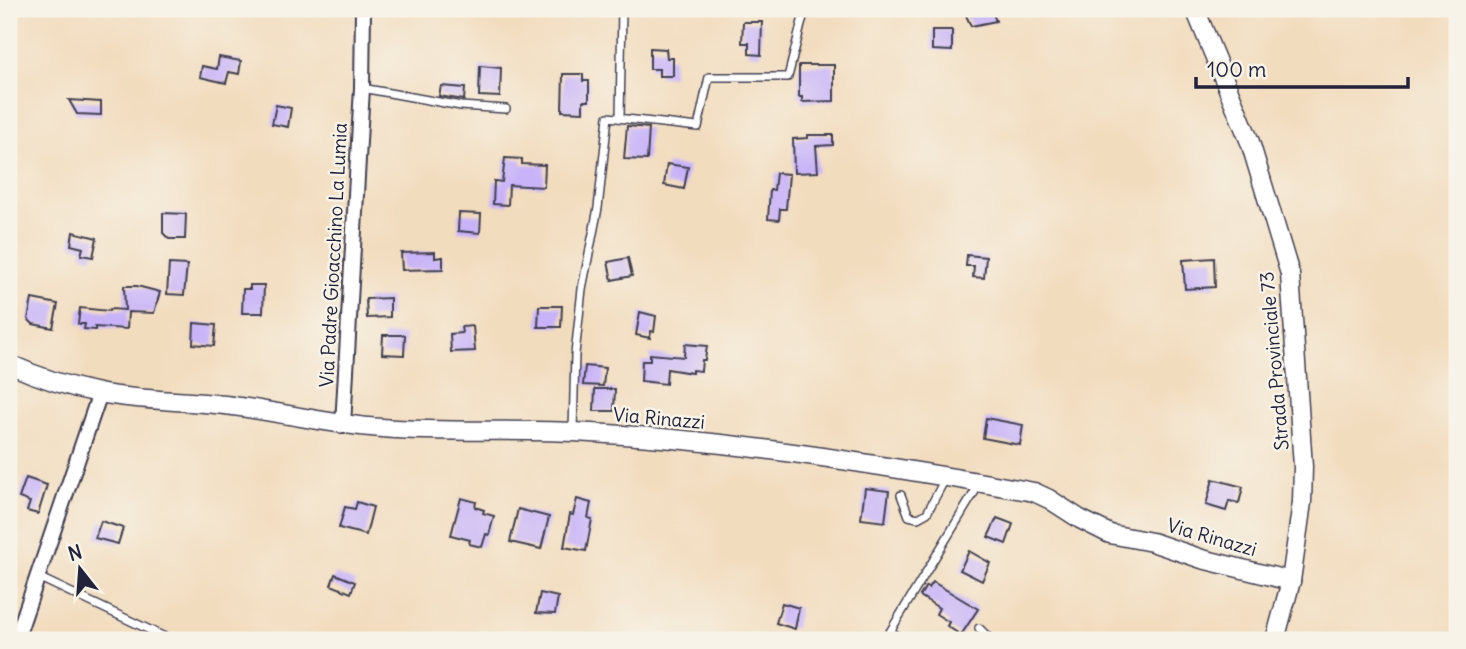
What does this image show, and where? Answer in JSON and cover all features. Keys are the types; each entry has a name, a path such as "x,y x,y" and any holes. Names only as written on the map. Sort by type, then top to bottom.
{"street":[{"name":"Via Padre Gioacchino La Lumia","path":"343,425 362,88 363,9"},
{"name":"Strada Provinciale 73","path":"1196,9 1250,142 1290,274 1303,467 1302,502 1291,581 1275,640"},
{"name":"Via Rinazzi","path":"9,364 35,375 100,393 227,405 343,425 385,429 573,432 812,454 1034,492 1110,534 1152,542 1202,559 1291,581"},
{"path":"16,640 100,393"}],"lane":[{"path":"620,117 622,9"},
{"path":"573,432 575,354 582,289 598,208 608,117 698,128 709,77 788,77 805,9"},
{"path":"362,88 461,106 506,109"},
{"path":"901,495 909,516 919,518 927,513 946,477"},
{"path":"885,640 981,483"},
{"path":"38,577 171,640"},
{"path":"979,628 991,640"},
{"path":"890,632 906,640"}],"building":[{"path":"963,9 991,9 996,21 971,26"},
{"path":"743,22 762,22 761,55 749,54 749,43 742,43"},
{"path":"932,30 952,30 952,51 932,50"},
{"path":"650,48 666,49 667,58 673,58 673,76 659,76 659,69 650,69"},
{"path":"219,57 241,61 239,74 229,72 226,83 200,77 202,66 217,69"},
{"path":"799,65 834,65 834,101 802,102 802,97 799,97"},
{"path":"480,66 501,68 500,97 479,96"},
{"path":"563,74 583,74 583,81 589,81 589,101 583,101 583,112 562,111"},
{"path":"441,86 465,88 464,100 439,96"},
{"path":"69,100 101,102 101,115 77,114"},
{"path":"276,105 291,108 288,127 272,124"},
{"path":"627,126 649,128 647,160 624,159"},
{"path":"808,135 833,135 833,145 816,146 818,172 794,173 793,139 808,138"},
{"path":"505,158 522,159 522,164 545,165 544,187 509,185 508,205 493,204 494,181 502,182"},
{"path":"667,164 688,167 684,189 664,185"},
{"path":"776,173 789,174 786,209 780,209 779,220 768,219 770,190 774,190"},
{"path":"163,213 186,214 185,239 169,239 163,233"},
{"path":"459,213 481,214 480,233 458,231"},
{"path":"73,232 97,238 93,257 81,255 83,248 71,245"},
{"path":"435,252 435,258 443,257 443,269 402,270 401,253"},
{"path":"967,255 986,257 984,278 973,277 974,266 966,266"},
{"path":"628,258 632,276 612,280 608,262"},
{"path":"1214,258 1215,287 1185,289 1183,260"},
{"path":"169,264 187,265 184,295 167,294"},
{"path":"250,285 264,285 263,313 242,313 243,289 250,289"},
{"path":"124,286 137,286 160,292 154,313 128,312 127,329 84,329 85,324 78,324 80,308 125,310"},
{"path":"390,298 390,317 367,318 366,299"},
{"path":"32,299 58,304 53,328 33,324 28,319"},
{"path":"539,306 562,306 561,327 538,327"},
{"path":"640,312 656,316 654,332 651,331 650,338 636,335"},
{"path":"194,323 216,325 214,346 193,344"},
{"path":"473,326 475,351 451,352 450,334 462,333 461,327"},
{"path":"383,335 405,335 404,355 382,354"},
{"path":"685,344 707,346 701,371 692,370 692,373 667,369 666,384 641,381 642,361 650,361 650,354 684,357"},
{"path":"585,366 605,368 603,386 583,385"},
{"path":"595,389 615,389 614,411 594,411"},
{"path":"986,418 1023,425 1020,445 983,438"},
{"path":"26,478 47,485 38,514 27,511 30,502 19,498"},
{"path":"1213,479 1243,487 1239,503 1229,501 1226,511 1206,505"},
{"path":"865,488 889,491 885,522 861,519"},
{"path":"461,498 476,502 475,507 494,516 489,535 486,534 482,547 469,544 470,540 451,535"},
{"path":"577,499 591,503 588,518 592,519 586,551 564,547 570,514 573,515"},
{"path":"357,502 373,507 366,535 339,528 345,507 355,509"},
{"path":"518,509 549,517 541,549 510,542"},
{"path":"997,518 1013,524 1006,544 988,537"},
{"path":"101,521 123,528 118,544 95,538"},
{"path":"969,551 990,563 982,581 960,570"},
{"path":"335,574 355,582 351,593 331,585"},
{"path":"933,582 978,609 961,635 947,626 949,622 936,614 939,608 920,596 926,586 929,588"},
{"path":"540,593 558,597 555,614 536,613"},
{"path":"782,603 799,608 795,629 776,623"}]}
